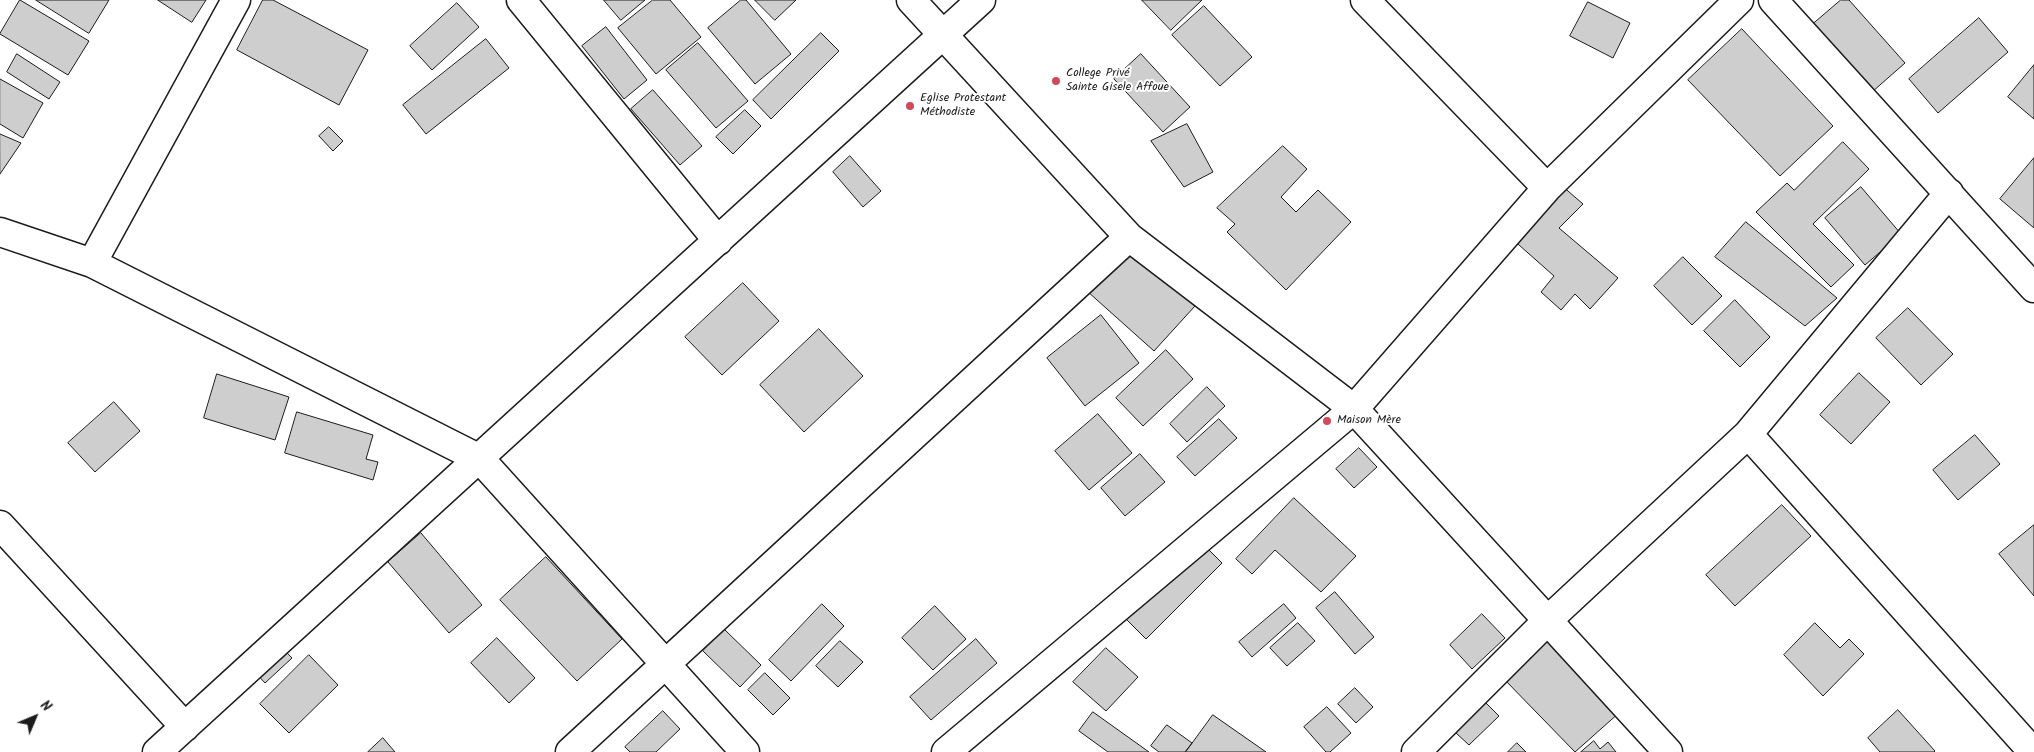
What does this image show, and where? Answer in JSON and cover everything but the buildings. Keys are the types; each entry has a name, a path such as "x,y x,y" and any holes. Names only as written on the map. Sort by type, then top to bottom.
{"street":[{"path":"92,263 236,0"},
{"path":"521,0 718,241"},
{"path":"911,0 1129,237 1354,409 1668,752"},
{"path":"158,752 981,0"},
{"path":"1364,0 1547,188"},
{"path":"946,752 1354,409 1547,188 1739,0"},
{"path":"1773,0 2034,288"},
{"path":"1416,752 1548,620 1748,434 1949,192"},
{"path":"0,232 92,263 480,458 745,752"},
{"path":"570,752 1129,237"},
{"path":"1748,434 2033,752"},
{"path":"0,525 185,727"}],"place":[{"name":"College Privé Sainte Gisele Affoue","path":"1056,81"},
{"name":"Eglise Protestant Méthodiste","path":"910,106"},
{"name":"Maison Mère","path":"1327,421"}]}
